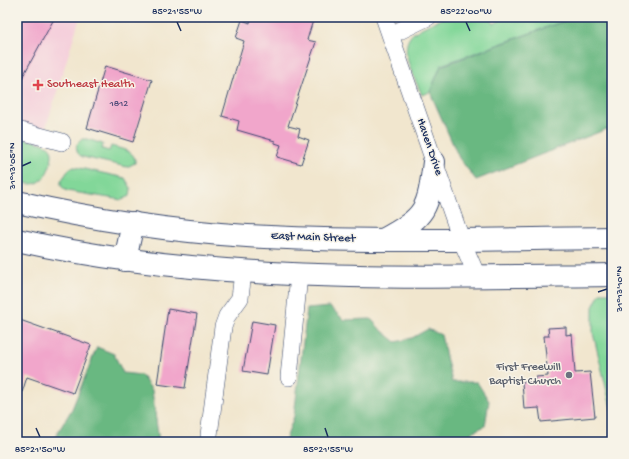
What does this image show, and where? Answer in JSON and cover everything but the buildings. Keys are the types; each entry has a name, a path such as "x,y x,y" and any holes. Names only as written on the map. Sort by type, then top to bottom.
{"main road":[{"path":"383,240 419,217 427,204 434,162"},
{"name":"East Main Street","path":"17,202 92,218 246,236 383,240 612,238"},
{"path":"125,260 134,224"},
{"path":"18,241 125,260 243,272 299,275 612,275"}],"street":[{"name":"Haven Drive","path":"384,17 434,162 477,276"},
{"path":"391,36 428,17"},
{"path":"17,130 62,142"},
{"path":"209,435 223,327 227,316 240,298 243,272"},
{"path":"290,377 299,275"}],"shaded area":[{"name":"Southeast Health","path":"17,17 80,17 41,143 17,137"}],"green space":[{"path":"445,17 489,17 493,24 507,17 575,17 441,65 430,92 422,95 408,62 407,45 409,38 415,32"},
{"path":"575,17 612,17 612,127 476,180 459,158 430,92 441,66"},
{"path":"17,137 41,143 51,149 52,159 50,165 45,176 39,182 31,184 17,181"},
{"path":"82,139 103,144 102,149 109,151 111,146 127,151 133,155 135,163 127,167 83,157 78,154 76,149 77,144"},
{"path":"75,167 125,178 131,188 130,196 122,200 67,191 61,186 61,181 70,168"},
{"path":"600,293 612,293 612,412 593,333 593,307"},
{"path":"330,307 344,320 371,319 379,328 396,342 412,338 428,329 441,335 452,382 477,382 489,401 485,426 472,432 464,442 285,442 294,416 307,309"},
{"path":"97,347 114,354 123,373 141,375 152,390 159,442 52,442 72,409"}],"place":[{"name":"Southeast Health","path":"38,85"},
{"name":"First Freewill Baptist Church","path":"569,375"}]}
